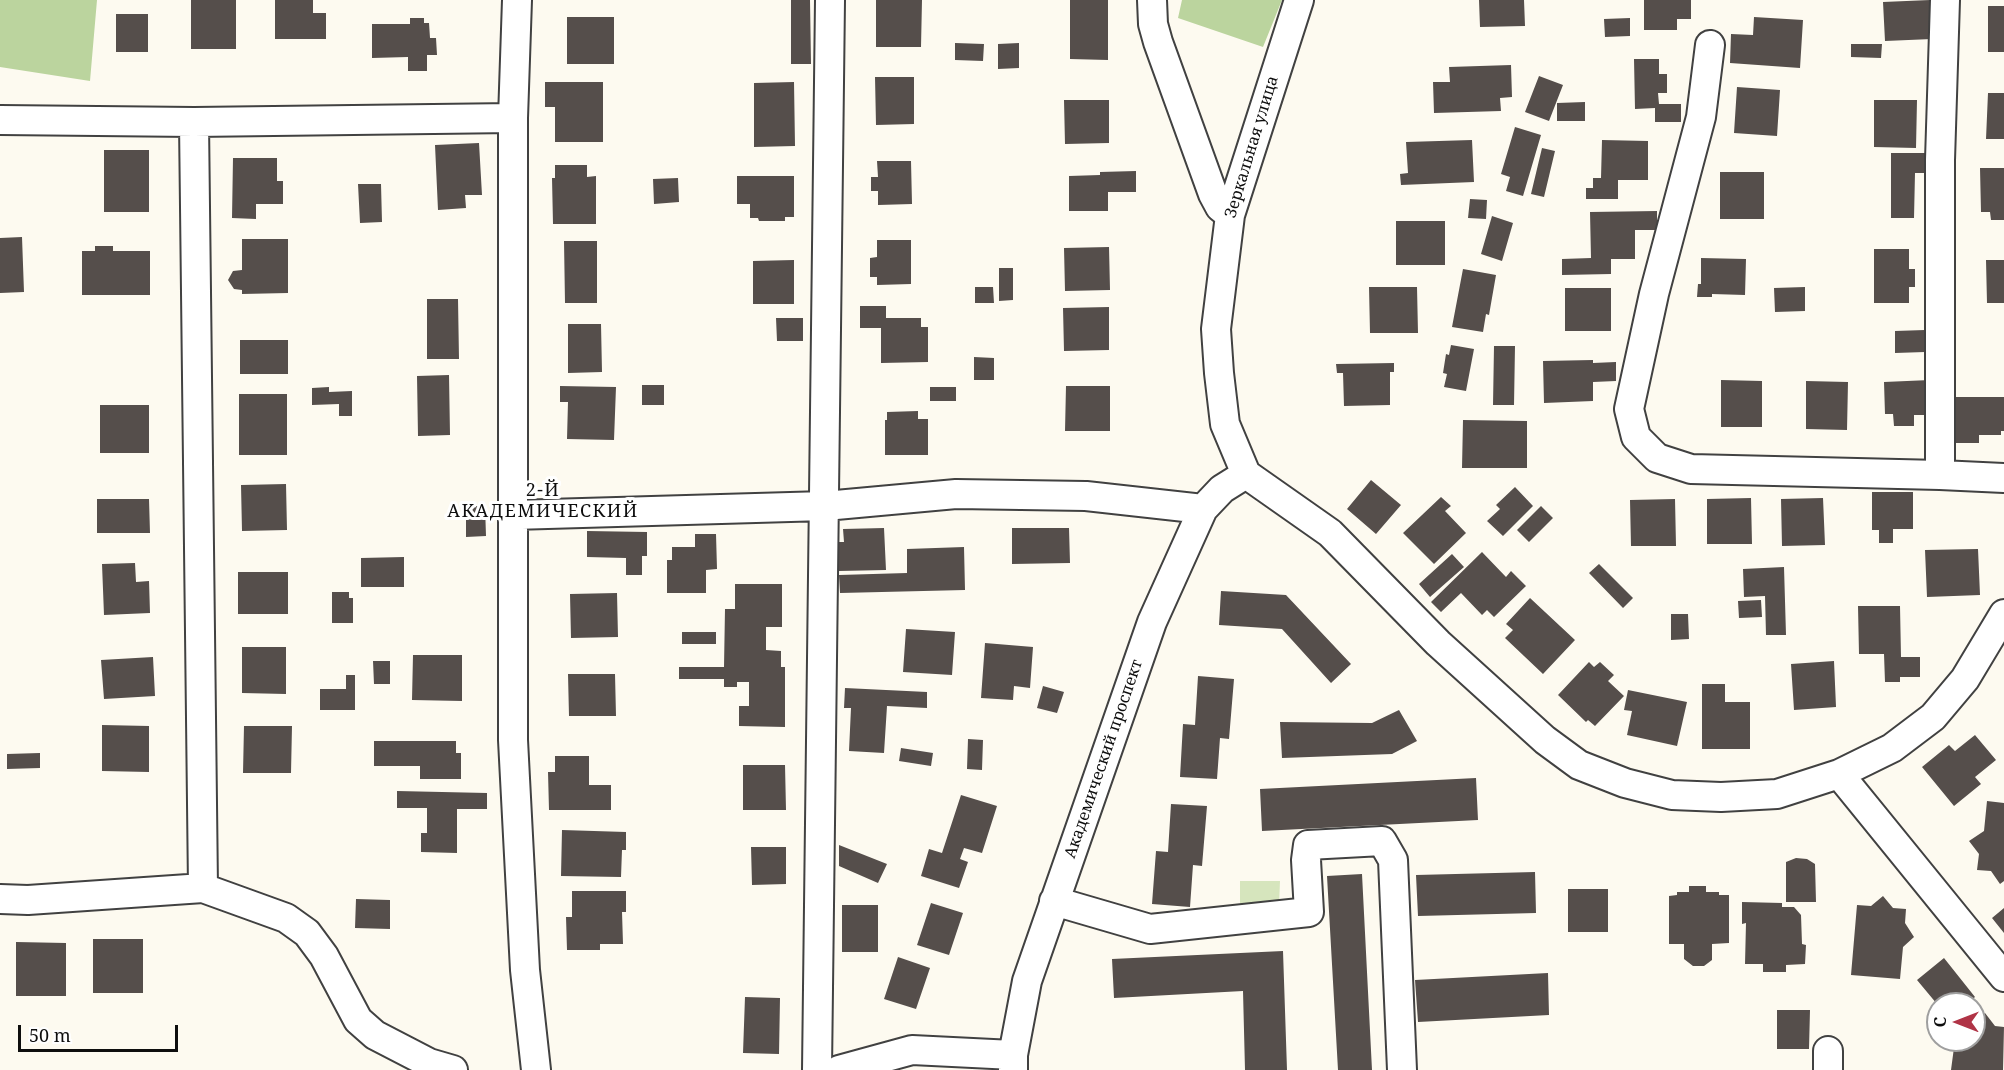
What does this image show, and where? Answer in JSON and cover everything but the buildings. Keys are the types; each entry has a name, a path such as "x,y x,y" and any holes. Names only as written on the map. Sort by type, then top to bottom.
{"street":[{"path":"517,0 513,118 513,740 525,970 536,1070"},
{"path":"817,1070 830,0"},
{"path":"1152,0 1153,24 1158,42 1213,194 1220,207 1230,215"},
{"name":"Зеркальная улица","path":"1246,474 1226,424 1216,330 1230,215 1299,0"},
{"path":"1940,475 1940,160 1946,0"},
{"path":"1710,45 1701,117 1654,294 1629,409 1636,437 1657,458 1691,469 2004,478"},
{"path":"0,120 194,122 513,118"},
{"path":"194,122 203,888"},
{"path":"1246,474 1330,533 1438,643 1545,740 1579,765 1625,783 1672,795 1721,797 1777,794 1839,774 1892,748 1933,717 1965,679 2004,614"},
{"name":"Академический проспект","path":"1013,1062 1027,981 1152,622 1203,509 1222,489 1246,474"},
{"path":"513,515 825,506 956,494 1086,496 1203,509"},
{"path":"1839,774 2004,977"},
{"path":"1054,901 1150,929 1309,912 1306,860 1308,845 1382,841 1393,860 1402,1070"},
{"path":"0,899 28,900 203,888 286,918 307,933 324,956 358,1020 375,1035 429,1063 453,1070"},
{"path":"839,1070 912,1050 1013,1062"}],"green space":[{"path":"0,0 97,0 90,81 0,67"},
{"path":"1182,0 1282,0 1263,47 1178,18"},
{"path":"1240,881 1280,881 1279,906 1240,905"}],"district":[{"name":"2-Й АКАДЕМИЧЕСКИЙ","path":"543,501"}]}
